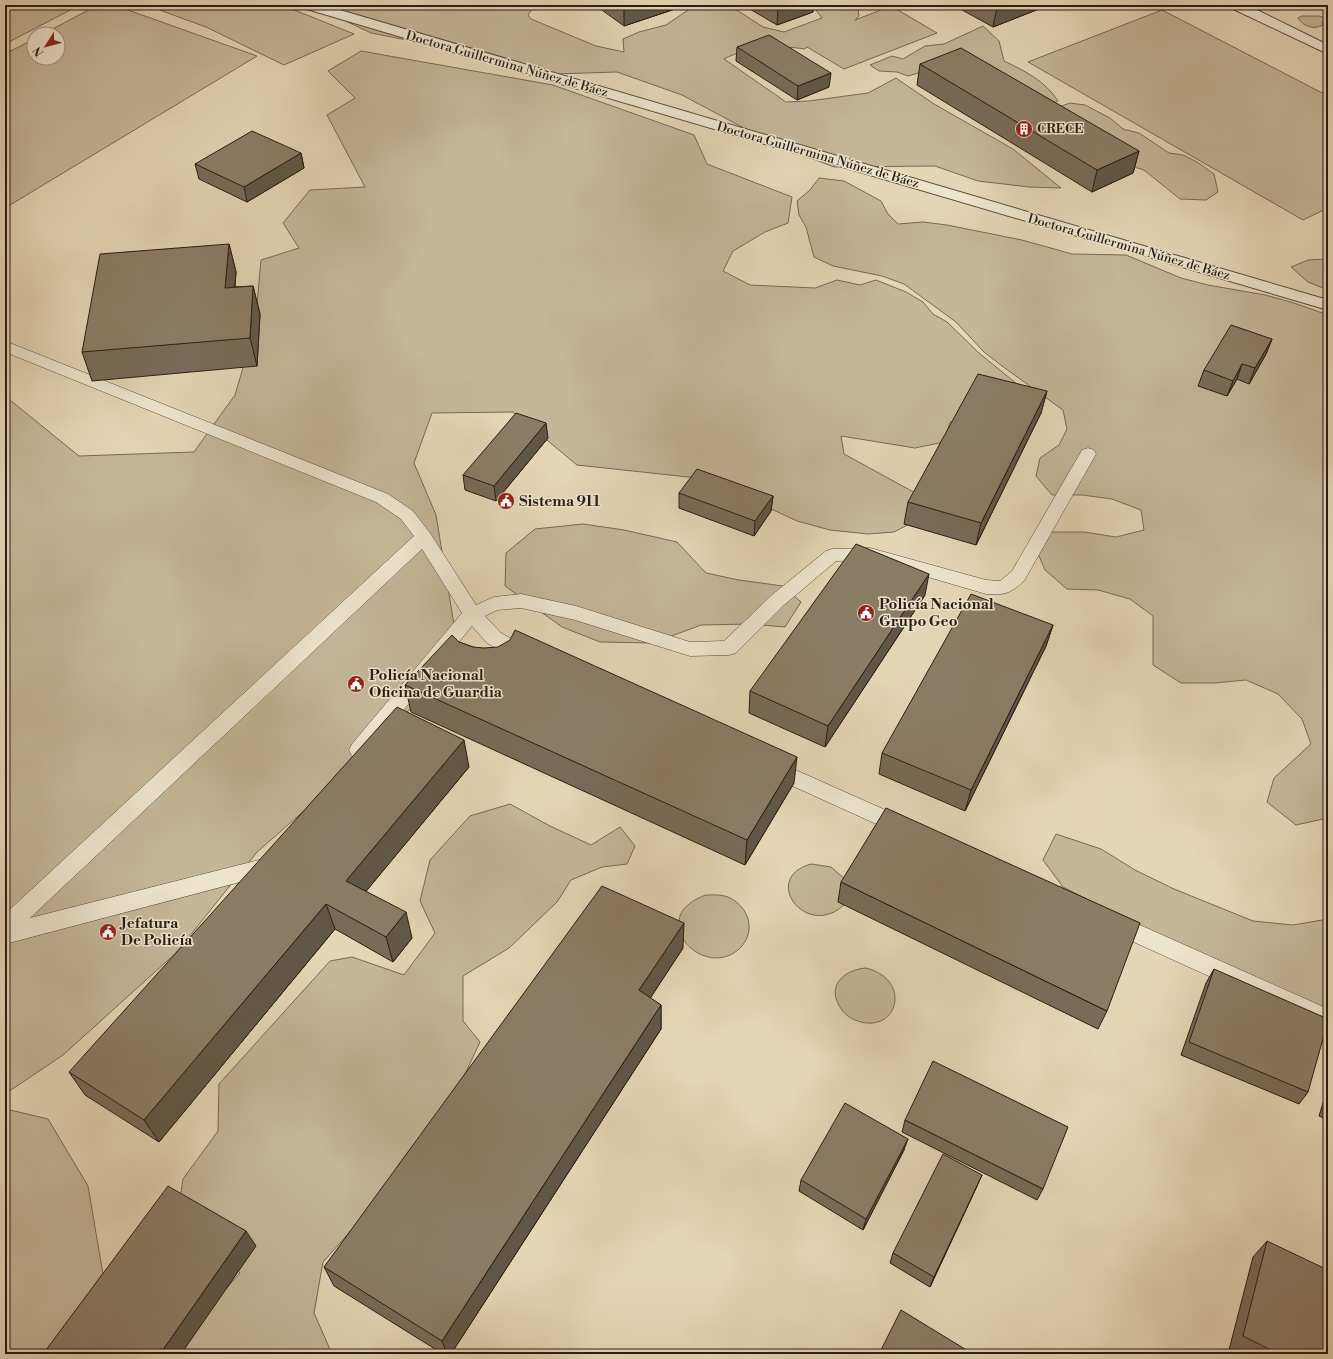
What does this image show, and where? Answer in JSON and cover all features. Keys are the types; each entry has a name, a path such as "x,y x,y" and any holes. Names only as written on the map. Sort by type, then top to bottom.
{"street":[{"name":"Doctora Guillermina Núñez de Báez","path":"308,5 1328,306"},
{"path":"1236,5 1328,50"}],"lane":[{"path":"5,346 382,498 407,515 424,537 472,614 494,638 544,664"},
{"path":"347,766 472,614 494,604 520,601 576,613 690,650 729,648 778,600 832,555 870,554 986,587 1004,588 1018,576 1088,454"},
{"path":"5,928 424,537"},
{"path":"754,760 921,835"},
{"path":"5,934 277,864 286,852"},
{"path":"1096,914 1328,1020"}],"shaded area":[{"path":"5,5 80,5 40,26 26,26 26,33 5,44"},
{"path":"98,5 114,5 257,56 5,208 5,54 26,43 26,66 66,66 66,26 58,26"},
{"path":"146,5 282,5 354,34 284,65 206,27"},
{"path":"335,5 535,5 528,15 531,19 596,46 624,52 623,39 639,32 666,25 688,10 682,5 729,5 763,27 784,32 822,18 812,5 852,5 858,9 859,16 855,20 891,6 937,33 844,69 807,47 805,49 774,47 753,49 743,51 724,59 786,102 809,101 868,93 896,78 934,104 1013,149 1061,188 1029,187 978,181 935,166 834,167 772,143 682,95 617,72 554,74 447,48 371,33 331,14"},
{"path":"1260,5 1299,5 1299,9 1271,10"},
{"path":"1162,10 1328,96 1328,208 1303,220 1028,62"},
{"path":"1302,16 1320,16 1327,20 1322,22 1323,25 1320,27 1309,27 1303,24 1298,18"},
{"path":"983,26 999,41 1004,61 1041,82 1058,101 1048,107 947,65 908,76 897,72 879,71 870,65 892,56 903,59 925,46 944,44"},
{"path":"361,51 553,85 694,135 707,164 792,197 788,223 765,232 733,251 723,271 750,285 815,288 837,280 860,285 876,280 906,292 923,302 933,314 947,322 979,353 1017,384 1008,412 950,422 944,442 915,448 841,436 844,454 919,495 923,517 894,532 868,534 830,530 797,521 707,479 577,465 513,412 432,413 414,463 436,515 459,655 369,754 257,852 176,953 63,1055 5,1094 5,396 79,456 194,452 235,395 255,327 261,260 299,248 283,223 310,190 365,187 327,115 355,98 328,71"},
{"path":"1070,103 1085,105 1110,118 1123,129 1139,133 1169,153 1183,155 1197,162 1214,174 1218,192 1206,200 1180,199 1144,170 1131,166 1056,108"},
{"path":"819,178 844,181 881,201 888,214 898,224 923,222 947,225 1022,240 1072,254 1126,255 1181,278 1208,285 1265,295 1328,315 1328,818 1296,825 1267,802 1274,778 1311,744 1302,719 1278,694 1246,680 1214,683 1181,683 1153,665 1153,616 1130,599 1098,590 1067,589 1045,570 1036,549 1051,532 1084,532 1116,537 1144,530 1141,510 1112,499 1082,495 1052,495 1036,476 1040,458 1059,445 1067,429 1063,410 984,352 956,322 904,284 882,276 833,266 814,257 806,227 799,215 797,201 810,190"},
{"path":"1328,259 1328,290 1308,282 1291,267 1308,260"},
{"path":"583,524 624,530 677,542 706,573 739,580 783,586 801,602 785,627 750,624 701,625 653,643 600,642 562,627 505,586 506,553 535,529"},
{"path":"510,804 550,826 591,845 620,827 635,846 627,864 602,867 571,880 557,902 509,948 463,976 463,1021 480,1042 451,1104 356,1225 323,1262 314,1313 332,1354 144,1354 213,1303 240,1273 215,1249 176,1224 183,1179 218,1131 219,1084 330,961 352,957 404,975 435,933 420,901 430,860 470,816"},
{"path":"1056,834 1101,849 1135,870 1174,889 1253,921 1293,925 1328,919 1328,1017 1316,1017 1063,887 1043,860"},
{"path":"811,864 831,867 846,880 844,905 830,914 816,915 803,911 794,903 789,892 789,881 796,871"},
{"path":"706,895 721,895 730,898 741,907 748,919 749,933 746,939 742,946 728,956 712,958 698,953 686,944 680,932 679,918 687,905"},
{"path":"866,968 881,974 890,984 895,994 894,1005 890,1014 881,1021 870,1023 855,1020 845,1014 837,1002 835,991 839,980 844,976 854,970"},
{"path":"10,1110 48,1119 88,1186 105,1286 80,1354 5,1354 5,1113"}],"building":[{"path":"769,35 831,73 798,86 737,47"},
{"path":"961,48 1139,151 1097,170 920,64"},
{"path":"252,131 301,153 244,187 195,164"},
{"path":"229,244 225,288 253,286 250,338 82,352 100,254"},
{"path":"1231,325 1272,339 1255,368 1242,364 1233,381 1204,370"},
{"path":"978,374 1047,391 981,523 908,502"},
{"path":"516,413 546,423 494,486 463,475"},
{"path":"697,469 773,496 755,521 679,493"},
{"path":"856,544 929,574 828,726 750,691"},
{"path":"971,594 1053,625 971,790 882,753"},
{"path":"515,630 797,757 747,840 405,685 452,635 459,642 473,647 498,647 510,640"},
{"path":"397,707 464,740 346,881 406,912 386,937 326,904 144,1120 69,1072"},
{"path":"886,808 1140,923 1107,1011 841,882"},
{"path":"602,886 684,923 639,990 661,1005 442,1341 324,1267"},
{"path":"1214,969 1328,1019 1308,1092 1189,1042"},
{"path":"933,1061 1068,1127 1043,1189 905,1120"},
{"path":"845,1103 908,1139 866,1219 801,1180"},
{"path":"943,1154 982,1175 934,1277 893,1253"},
{"path":"168,1186 246,1231 160,1354 43,1354"},
{"path":"1267,1241 1328,1270 1328,1354 1279,1354 1243,1336"},
{"path":"901,1310 973,1354 879,1354"}],"place":[{"name":"CRECE","path":"1024,129"},
{"name":"Sistema 911","path":"506,501"},
{"name":"Policía Nacional Grupo Geo","path":"866,613"},
{"name":"Policía Nacional Oficina de Guardia","path":"356,684"},
{"name":"Jefatura De Policía","path":"108,932"}]}
